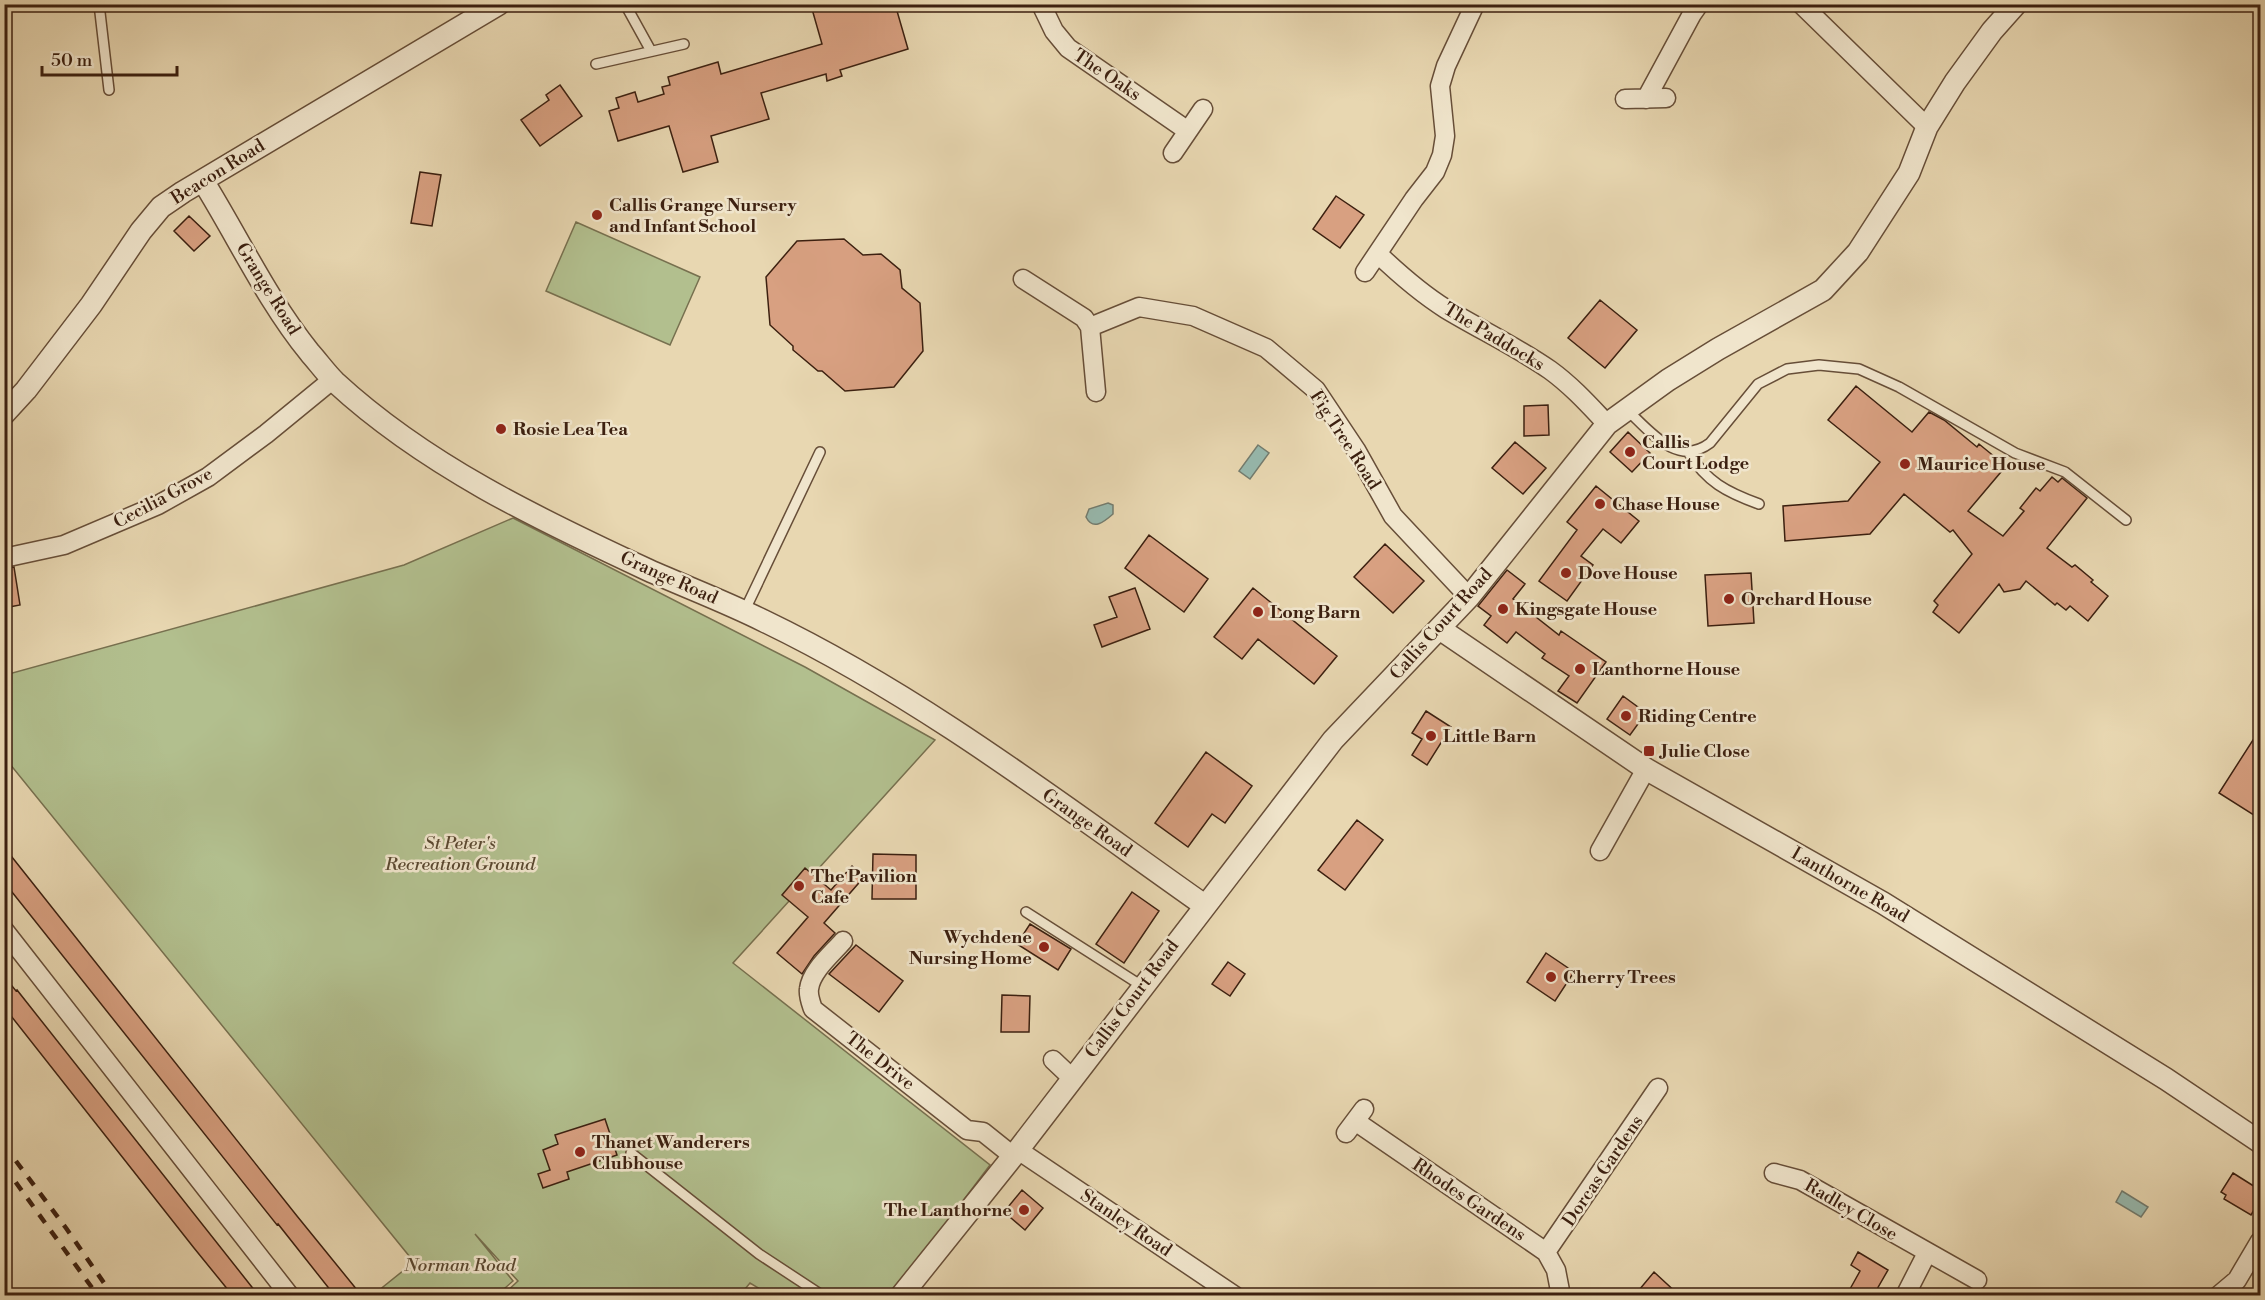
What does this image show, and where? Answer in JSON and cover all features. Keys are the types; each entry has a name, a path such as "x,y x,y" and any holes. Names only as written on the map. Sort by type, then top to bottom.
{"street":[{"name":"Beacon Road","path":"4,414 26,390 91,305 141,231 161,207 499,4"},
{"name":"The Oaks","path":"1041,4 1054,31 1068,48 1188,130"},
{"path":"1365,272 1435,172 1442,155 1445,136 1440,86 1446,66 1476,4"},
{"path":"1646,99 1699,4"},
{"path":"1801,4 1927,127"},
{"name":"Callis Court Road","path":"902,1296 1016,1153 1204,905 1333,740 1469,597 1607,424 1668,380 1823,290 1858,252 1909,173 1927,127 1961,73 1992,31 2016,4"},
{"path":"1625,99 1666,98"},
{"path":"1173,153 1203,109"},
{"name":"Grange Road","path":"203,181 230,225 263,287 301,341 332,380 408,441 506,500 646,569 765,621 852,668 952,728 1204,905"},
{"name":"The Paddocks","path":"1378,254 1401,276 1443,308 1520,350 1551,371 1574,389 1607,424"},
{"path":"1030,290 1084,318 1090,327 1098,392"},
{"name":"Fig Tree Road","path":"1090,327 1138,308 1193,316 1266,348 1316,390 1356,450 1393,516 1469,597"},
{"name":"Cecilia Grove","path":"4,558 64,545 158,505 208,477 266,434 332,380"},
{"name":"Lanthorne Road","path":"1440,629 1647,769 1883,903 2166,1079 2260,1142"},
{"path":"1599,854 1647,769"},
{"path":"4,930 290,1296"},
{"name":"The Drive","path":"843,941 811,982 808,990 813,1008 967,1130 983,1132 1016,1153"},
{"path":"1053,1060 1072,1078"},
{"name":"Dorcas Gardens","path":"1546,1252 1658,1088"},
{"name":"Rhodes Gardens","path":"1355,1121 1546,1252 1556,1270 1561,1296"},
{"name":"Stanley Road","path":"1016,1153 1234,1296"},
{"name":"Radley Close","path":"1774,1173 1800,1180 1977,1280"},
{"path":"2218,1296 2237,1280 2260,1241"},
{"path":"1905,1296 1927,1253"}],"lane":[{"path":"99,4 109,90"},
{"path":"625,4 651,51"},
{"path":"596,64 684,44"},
{"path":"1626,409 1659,440 1677,451 1701,450 1710,443 1758,384 1787,369 1819,365 1859,369 1899,387 2015,453 2065,472 2126,520"},
{"path":"744,612 820,452"},
{"path":"1688,452 1711,480 1731,493 1759,504"},
{"path":"1026,912 1142,986"},
{"path":"631,1153 759,1254 823,1296"}],"green space":[{"path":"576,222 700,277 670,345 546,291"},
{"name":"St Peter's Recreation Ground","path":"513,518 805,667 935,740 733,963 990,1165 892,1295 770,1295 750,1283 740,1295 503,1295 518,1281 475,1234 513,1281 497,1295 373,1295 414,1262 5,758 5,675 404,565"}],"water":[{"path":"1258,445 1269,453 1250,479 1239,471"},
{"path":"1108,503 1113,505 1113,514 1099,524 1092,524 1086,517 1089,509"},
{"path":"2122,1191 2148,1207 2141,1217 2116,1202"}],"building":[{"path":"828,4 895,4 908,49 840,70 842,76 827,81 826,74 761,93 769,119 711,136 718,162 683,172 669,126 618,141 609,111 619,108 616,98 635,92 638,102 664,94 662,87 670,85 668,77 718,62 721,74 822,44 812,9"},
{"path":"560,85 582,116 540,146 521,120 549,100 546,95"},
{"path":"420,172 441,175 432,226 411,223"},
{"path":"1336,196 1364,215 1340,248 1313,229"},
{"path":"189,216 210,236 194,251 174,231"},
{"path":"844,239 863,255 881,254 900,270 902,288 920,303 923,351 894,387 845,391 793,350 793,346 770,325 766,277 797,241"},
{"path":"1600,300 1637,330 1605,368 1568,338"},
{"path":"1856,386 1912,432 1929,412 1944,420 1977,447 1979,444 2006,466 1968,511 2003,536 2024,511 2020,508 2036,488 2040,491 2052,477 2058,482 2062,478 2087,498 2047,548 2072,567 2075,565 2108,596 2088,621 2070,606 2066,610 2057,603 2055,605 2026,581 2020,589 2004,592 1999,584 1959,633 1933,612 1938,605 1934,601 1972,554 1953,530 1950,532 1904,494 1870,534 1785,541 1783,506 1848,501 1880,462 1828,420"},
{"path":"1548,405 1549,435 1524,436 1524,406"},
{"name":"Callis Court Lodge","path":"1628,432 1650,453 1632,472 1610,452"},
{"path":"1515,442 1546,468 1523,494 1492,468"},
{"path":"1596,486 1639,521 1621,543 1603,529 1581,556 1593,565 1567,601 1539,581 1577,530 1567,522"},
{"path":"1149,535 1208,579 1184,612 1125,568"},
{"path":"1385,544 1424,581 1393,613 1354,577"},
{"path":"14,567 20,605 4,608 4,569"},
{"path":"1507,570 1525,584 1513,599 1559,635 1561,631 1606,662 1577,703 1558,691 1569,676 1542,658 1545,654 1516,632 1507,643 1484,625 1491,616 1478,606"},
{"name":"Orchard House","path":"1751,573 1754,623 1708,626 1705,575"},
{"path":"1135,588 1150,629 1102,647 1094,625 1117,617 1109,597"},
{"name":"Long Barn","path":"1253,588 1337,656 1314,684 1258,639 1242,659 1214,637"},
{"name":"Riding Centre","path":"1623,696 1646,713 1630,735 1607,719"},
{"name":"Little Barn","path":"1426,711 1451,727 1427,765 1412,755 1422,739 1412,733"},
{"path":"2260,729 2260,819 2219,793"},
{"path":"1206,752 1252,786 1225,823 1212,814 1188,847 1155,823"},
{"path":"1357,820 1383,840 1345,890 1318,870"},
{"path":"4,847 362,1296 335,1296 277,1225 4,882"},
{"path":"873,854 916,855 916,899 872,899"},
{"path":"852,866 864,877 824,923 835,933 814,956 802,974 777,953 808,917 782,895 805,868 831,890"},
{"path":"1132,892 1159,911 1124,963 1096,944"},
{"name":"Wychdene Nursing Home","path":"1030,924 1071,949 1058,970 1017,944"},
{"path":"856,945 903,981 879,1012 829,974"},
{"name":"Cherry Trees","path":"1546,953 1574,972 1555,1001 1527,982"},
{"path":"1228,962 1245,974 1230,996 1212,984"},
{"path":"4,976 259,1296 233,1296 194,1248 4,1007"},
{"path":"1002,995 1030,996 1029,1032 1001,1032"},
{"name":"Thanet Wanderers Clubhouse","path":"605,1119 617,1155 567,1172 569,1179 543,1188 538,1174 550,1170 543,1150 558,1144 555,1135"},
{"path":"2233,1173 2260,1190 2260,1200 2251,1215 2224,1199 2226,1195 2221,1192"},
{"name":"The Lanthorne","path":"1022,1190 1043,1208 1025,1230 1004,1212"},
{"path":"1858,1252 1888,1270 1873,1296 1849,1296 1852,1291 1850,1289 1860,1271 1851,1265"},
{"path":"1654,1272 1680,1296 1634,1296"}],"railway":[{"path":"4,1145 113,1296"},
{"path":"4,1166 98,1296"}],"place":[{"name":"Callis Grange Nursery and Infant School","path":"597,215"},
{"name":"Rosie Lea Tea","path":"501,429"},
{"name":"Callis Court Lodge","path":"1630,452"},
{"name":"Maurice House","path":"1905,464"},
{"name":"Chase House","path":"1600,504"},
{"name":"Dove House","path":"1566,573"},
{"name":"Orchard House","path":"1729,599"},
{"name":"Kingsgate House","path":"1503,609"},
{"name":"Long Barn","path":"1258,612"},
{"name":"Lanthorne House","path":"1580,669"},
{"name":"Riding Centre","path":"1626,716"},
{"name":"Little Barn","path":"1431,736"},
{"name":"Julie Close","path":"1649,751"},
{"name":"The Pavilion Cafe","path":"799,886"},
{"name":"Wychdene Nursing Home","path":"1044,947"},
{"name":"Cherry Trees","path":"1551,977"},
{"name":"Thanet Wanderers Clubhouse","path":"580,1152"},
{"name":"The Lanthorne","path":"1024,1210"}],"park label":[{"name":"Norman Road","path":"460,1265"}]}
